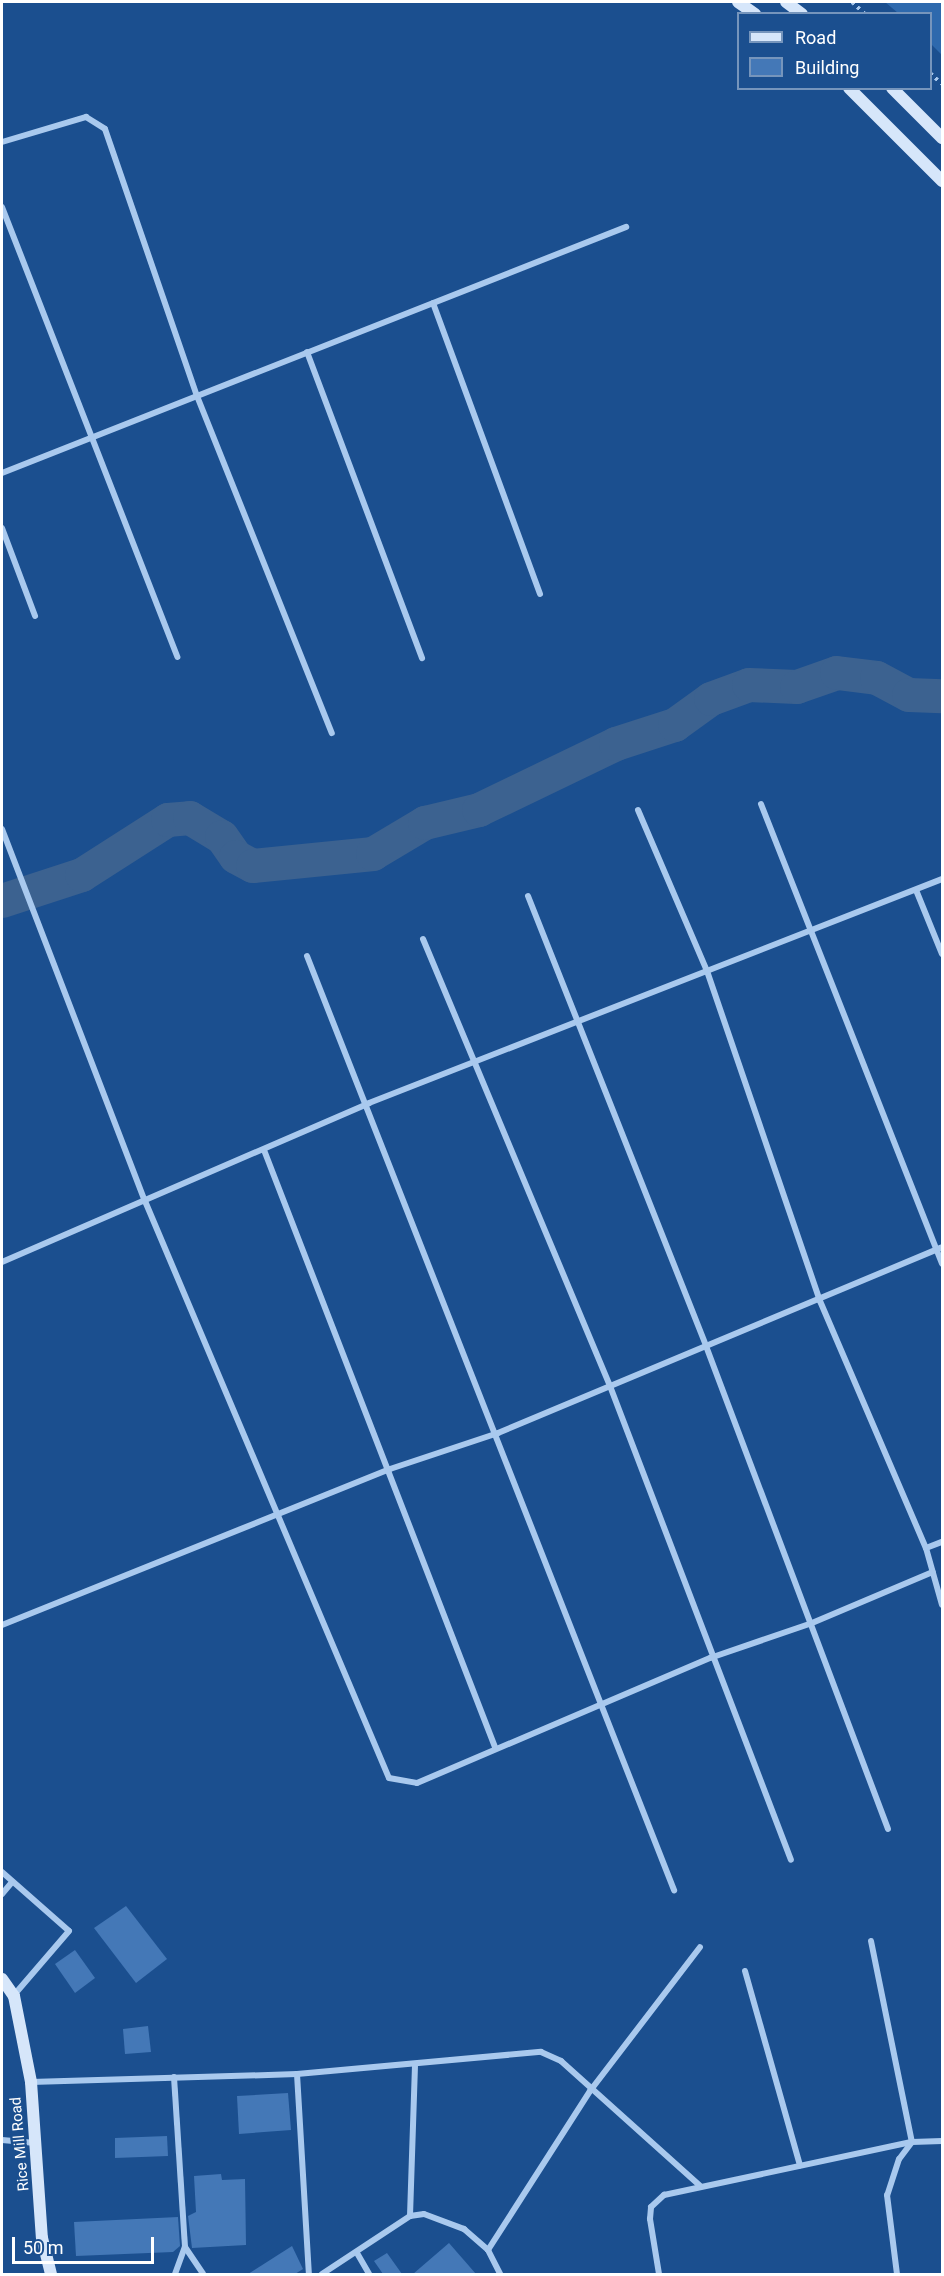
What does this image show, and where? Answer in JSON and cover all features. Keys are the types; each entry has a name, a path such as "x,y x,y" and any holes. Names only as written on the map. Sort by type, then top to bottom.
{"main road":[{"path":"738,2 752,12"},
{"path":"786,2 799,12"},
{"path":"851,90 942,181"},
{"path":"893,90 942,138"},
{"name":"Rice Mill Road","path":"2,1979 14,1996 31,2082 42,2238 51,2274"}],"street":[{"path":"2,142 86,117 105,129 197,396 332,733"},
{"path":"2,207 93,436 177,657"},
{"path":"2,473 626,227"},
{"path":"433,303 540,594"},
{"path":"307,352 422,658"},
{"path":"2,528 35,616"},
{"path":"761,804 940,1248 942,1264"},
{"path":"638,810 707,971 820,1301 927,1548 942,1605"},
{"path":"2,829 62,975 145,1201 281,1514 389,1778 417,1783 710,1658 812,1623 933,1572"},
{"path":"2,1262 369,1103 474,1065 942,879"},
{"path":"916,890 942,954"},
{"path":"528,896 706,1346 888,1829"},
{"path":"423,939 610,1386 710,1658 791,1860"},
{"path":"308,956 369,1103 498,1433 598,1704 674,1890"},
{"path":"264,1150 390,1469 495,1748"},
{"path":"2,1624 390,1469 498,1433 820,1301 940,1248"},
{"path":"927,1548 942,1542"},
{"path":"2,1872 69,1931 14,1996"},
{"path":"2,1894 12,1882"},
{"path":"871,1941 912,2142 899,2159 887,2195 897,2274"},
{"path":"488,2250 590,2091 700,1947"},
{"path":"745,1971 800,2165"},
{"path":"31,2082 297,2074 415,2066 541,2052 561,2061 590,2091 699,2186"},
{"path":"410,2216 415,2066"},
{"path":"297,2074 309,2274"},
{"path":"174,2077 185,2247 175,2274"},
{"path":"2,2140 36,2143"},
{"path":"659,2274 651,2207 664,2195 912,2142 942,2141"},
{"path":"322,2274 410,2216 444,2219 488,2250 500,2274"},
{"path":"185,2247 203,2274"},
{"path":"357,2253 369,2274"}],"shaded area":[{"path":"885,2 942,2 942,55 932,45 932,12 897,12"}],"building":[{"path":"126,1906 167,1959 136,1983 94,1928"},
{"path":"75,1950 95,1978 75,1993 55,1964"},
{"path":"148,2026 151,2052 125,2054 123,2029"},
{"path":"288,2093 291,2130 239,2134 237,2096"},
{"path":"167,2136 168,2156 115,2158 115,2138"},
{"path":"221,2174 222,2180 245,2179 246,2245 192,2248 188,2216 196,2212 194,2176"},
{"path":"178,2217 180,2246 173,2252 76,2256 74,2222"},
{"path":"449,2243 476,2274 413,2274"},
{"path":"292,2246 303,2269 295,2274 248,2274"},
{"path":"387,2253 402,2274 383,2274 374,2261"}],"waterway":[{"path":"2,901 82,875 168,820 190,818 222,837 236,857 253,866 373,854 425,823 479,810 616,744 675,725 711,699 749,685 797,687 837,673 877,678 909,695 942,696"}]}
